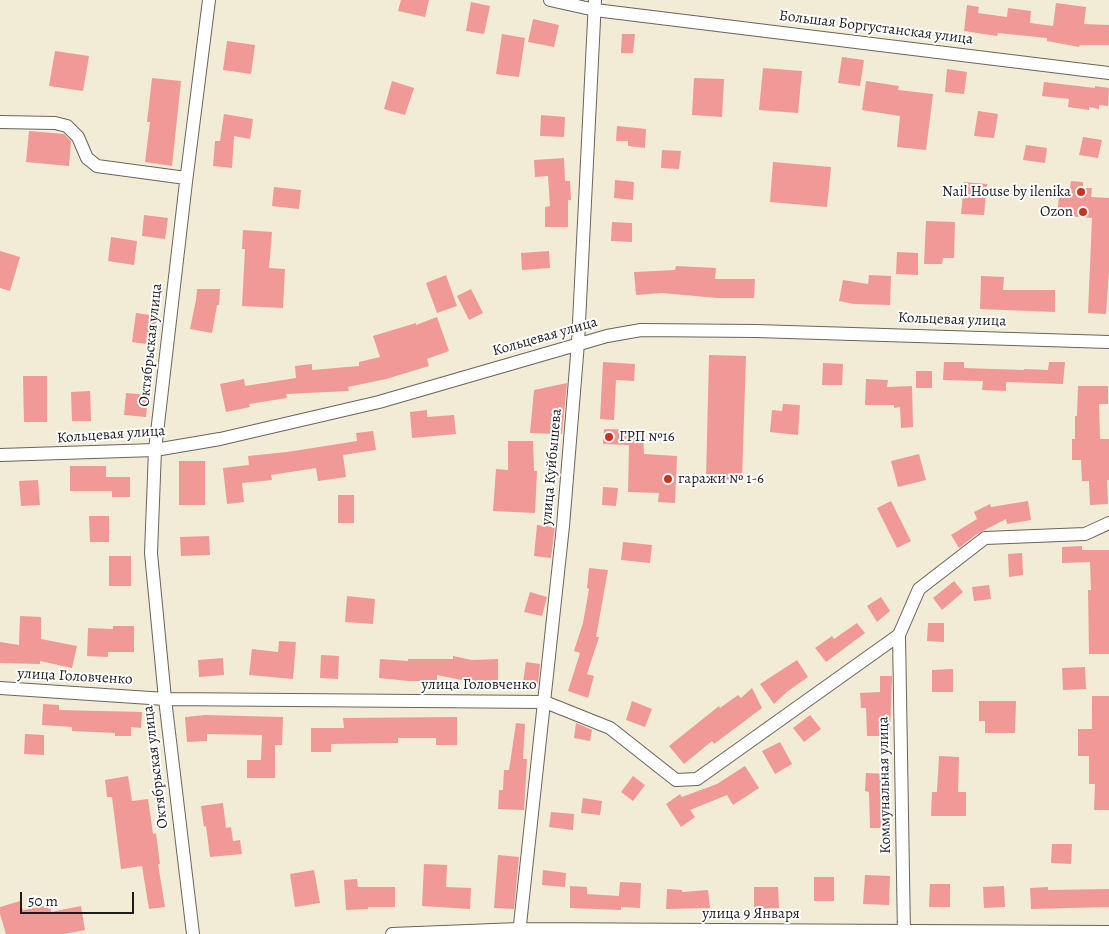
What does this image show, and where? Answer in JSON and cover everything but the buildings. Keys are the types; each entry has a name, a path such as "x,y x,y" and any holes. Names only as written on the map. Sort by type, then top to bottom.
{"street":[{"name":"Октябрьская улица","path":"193,934 165,698 152,553 155,450 186,178 209,0"},
{"name":"Большая Боргустанская улица","path":"550,0 1109,73"},
{"name":"улица Куйбышева","path":"519,931 563,526 578,344 595,5"},
{"path":"0,128 0,122 55,123 67,126 78,137 87,158 97,166 186,178"},
{"name":"Кольцевая улица","path":"0,456 155,450 266,429 379,402 607,336 642,330 756,331 1109,342"},
{"path":"899,635 918,589 985,538 1085,534 1109,523"},
{"name":"улица Головченко","path":"0,688 165,698 545,702 610,728 676,780 697,779 899,635"},
{"name":"Коммунальная улица","path":"899,635 904,933"},
{"name":"улица 9 Января","path":"392,934 519,931 1109,932"}],"place":[{"name":"Nail House by ilenika","path":"1081,192"},
{"name":"Ozon","path":"1083,212"},
{"name":"ГРП №16","path":"609,437"},
{"name":"гаражи № 1-6","path":"668,479"}]}
